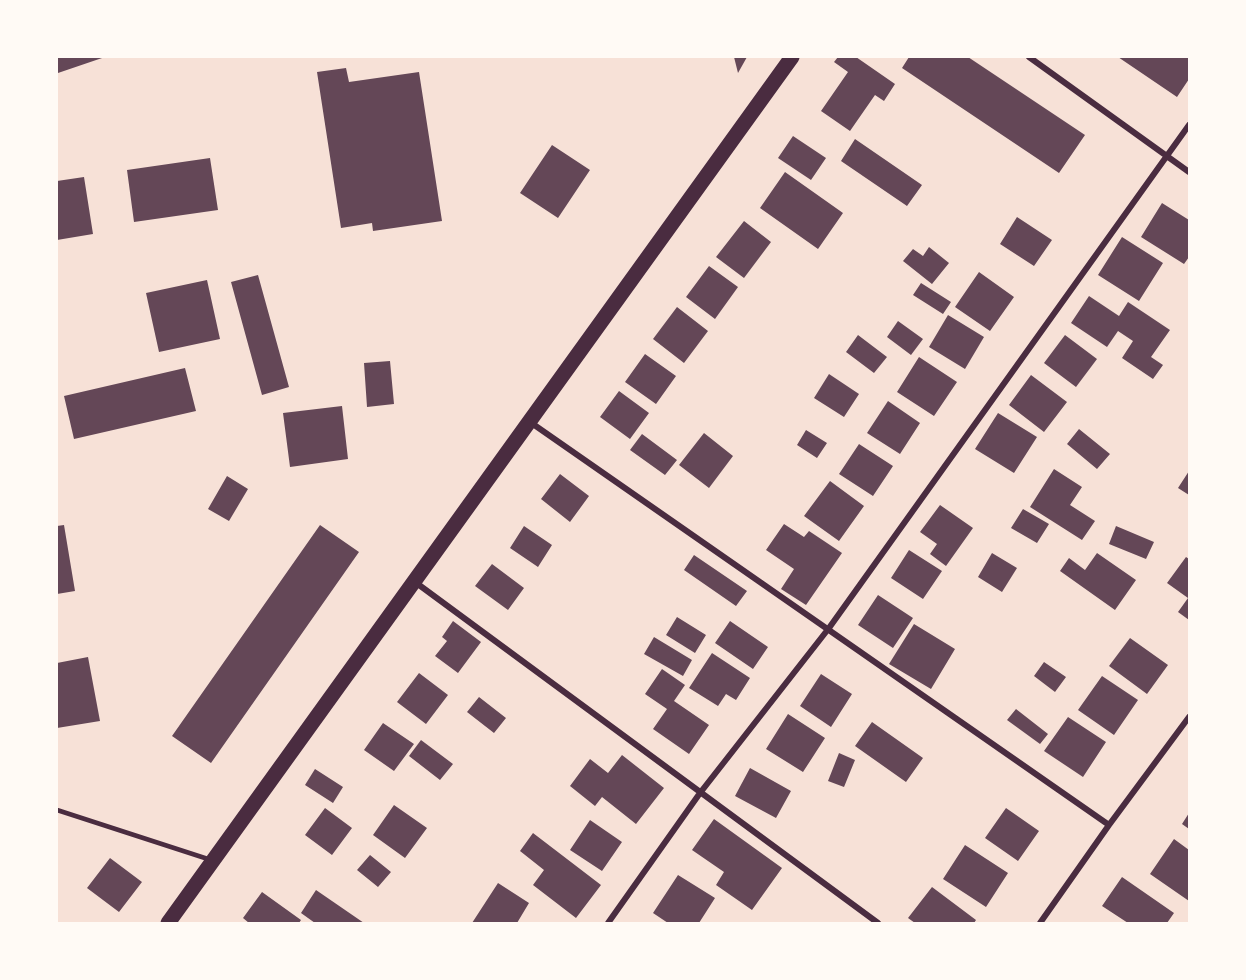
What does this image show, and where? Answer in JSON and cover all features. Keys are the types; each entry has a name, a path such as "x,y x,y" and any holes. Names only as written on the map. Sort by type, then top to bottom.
{"main road":[{"path":"168,923 792,57"}],"street":[{"path":"1029,57 1189,172"},
{"path":"608,923 700,793 829,628 1189,125"},
{"path":"529,422 829,628 1109,825"},
{"path":"413,581 878,923"},
{"path":"1040,923 1189,717"}],"lane":[{"path":"57,810 213,861"}],"building":[{"path":"57,57 105,57 58,73"},
{"path":"734,57 747,57 738,73"},
{"path":"838,57 856,57 895,84 884,101 875,95 850,131 821,111 848,72 834,62"},
{"path":"909,57 968,57 1085,135 1059,173 902,68"},
{"path":"1118,57 1189,57 1189,79 1177,97"},
{"path":"346,68 349,82 419,72 442,221 373,231 372,223 341,228 317,72"},
{"path":"793,136 826,158 811,180 778,158"},
{"path":"855,139 922,185 907,206 841,161"},
{"path":"552,145 590,170 558,218 520,193"},
{"path":"210,158 218,210 134,222 127,170"},
{"path":"785,172 843,213 818,249 760,208"},
{"path":"84,177 93,234 57,240 57,181"},
{"path":"1162,203 1189,220 1189,257 1184,264 1141,237"},
{"path":"1017,217 1052,240 1034,266 1000,244"},
{"path":"744,221 771,242 744,278 716,257"},
{"path":"1122,237 1163,263 1139,301 1098,275"},
{"path":"929,247 949,263 932,284 903,261 913,249 923,256"},
{"path":"709,266 738,287 715,319 686,297"},
{"path":"979,272 1014,297 990,331 955,307"},
{"path":"258,275 289,387 262,395 231,282"},
{"path":"207,280 220,339 159,352 146,293"},
{"path":"921,283 951,302 943,314 913,295"},
{"path":"1089,296 1119,316 1128,302 1170,330 1151,357 1163,365 1153,379 1122,358 1133,341 1118,331 1107,347 1071,323"},
{"path":"677,307 708,331 684,363 653,339"},
{"path":"948,315 984,337 965,369 929,347"},
{"path":"898,321 923,339 911,355 887,337"},
{"path":"858,335 887,357 874,373 846,352"},
{"path":"1065,335 1097,359 1076,387 1044,363"},
{"path":"645,354 676,376 656,404 625,382"},
{"path":"919,357 957,382 934,416 897,392"},
{"path":"390,361 394,404 367,407 364,363"},
{"path":"185,368 196,411 74,439 64,396"},
{"path":"829,374 859,394 844,417 814,398"},
{"path":"1031,375 1067,402 1044,432 1009,405"},
{"path":"619,391 649,413 630,439 600,417"},
{"path":"888,401 920,423 900,454 867,433"},
{"path":"342,406 348,459 290,467 283,413"},
{"path":"998,413 1037,437 1014,473 975,449"},
{"path":"1079,429 1110,454 1097,469 1067,444"},
{"path":"806,430 827,443 817,458 797,445"},
{"path":"704,433 733,456 709,488 679,465"},
{"path":"642,434 677,460 665,475 630,450"},
{"path":"859,444 893,466 873,496 839,474"},
{"path":"1054,469 1082,487 1070,505 1095,521 1082,540 1030,507"},
{"path":"1189,471 1189,495 1178,488"},
{"path":"560,474 589,496 570,522 541,499"},
{"path":"227,476 248,489 229,521 208,509"},
{"path":"830,481 864,506 839,541 804,516"},
{"path":"940,505 973,528 946,566 930,554 937,544 920,532"},
{"path":"1023,509 1049,524 1037,543 1011,528"},
{"path":"784,524 804,537 809,531 842,553 806,605 781,589 794,569 766,550"},
{"path":"64,525 75,591 57,594 57,526"},
{"path":"320,525 359,552 211,763 172,736"},
{"path":"524,526 552,545 538,567 510,548"},
{"path":"1116,526 1154,542 1146,559 1109,544"},
{"path":"909,550 942,571 923,599 891,578"},
{"path":"992,553 1017,568 1002,592 978,577"},
{"path":"1097,553 1136,580 1115,610 1060,571 1069,558 1085,570"},
{"path":"694,555 747,591 736,606 684,570"},
{"path":"1186,557 1189,559 1189,620 1178,612 1188,598 1167,583"},
{"path":"492,564 524,588 508,610 475,586"},
{"path":"878,595 913,618 893,648 858,625"},
{"path":"677,617 706,635 695,653 666,635"},
{"path":"453,621 481,642 458,673 435,656 447,641 442,637"},
{"path":"730,621 768,647 753,669 715,643"},
{"path":"914,624 955,649 931,689 889,664"},
{"path":"654,637 692,660 683,676 644,654"},
{"path":"1130,638 1168,665 1147,694 1109,666"},
{"path":"712,653 750,678 736,700 726,694 718,706 689,688"},
{"path":"88,657 100,721 57,728 57,663"},
{"path":"1044,662 1066,677 1055,692 1034,676"},
{"path":"662,669 685,685 674,701 709,725 689,754 653,729 667,709 645,694"},
{"path":"419,673 448,695 426,724 397,702"},
{"path":"821,674 852,694 831,727 800,706"},
{"path":"1102,676 1138,700 1114,735 1078,710"},
{"path":"479,697 506,718 494,733 467,712"},
{"path":"1016,709 1048,734 1040,744 1007,720"},
{"path":"788,714 825,738 803,772 766,749"},
{"path":"1068,717 1106,742 1083,777 1044,751"},
{"path":"872,722 923,758 906,782 855,746"},
{"path":"383,723 414,744 394,771 364,750"},
{"path":"421,740 453,764 440,780 409,756"},
{"path":"839,753 855,760 844,787 828,781"},
{"path":"622,755 664,788 636,824 602,797 595,806 570,786 590,759 608,773"},
{"path":"750,768 791,791 776,818 735,796"},
{"path":"315,769 343,787 333,803 305,785"},
{"path":"394,805 427,828 405,858 373,835"},
{"path":"325,808 352,828 332,855 305,835"},
{"path":"1006,808 1039,831 1018,861 985,838"},
{"path":"1189,813 1189,829 1182,824"},
{"path":"714,819 782,868 752,910 716,885 724,872 692,850"},
{"path":"590,820 622,842 602,871 570,850"},
{"path":"533,833 601,885 576,918 533,885 544,870 520,851"},
{"path":"1174,839 1189,850 1189,901 1150,874"},
{"path":"965,845 1008,873 986,907 943,879"},
{"path":"370,855 391,872 378,887 357,870"},
{"path":"110,858 142,882 119,912 87,888"},
{"path":"678,875 715,898 699,923 668,923 653,913"},
{"path":"1122,877 1174,913 1167,923 1128,923 1102,906"},
{"path":"498,883 529,903 517,923 472,923"},
{"path":"932,887 976,920 974,923 915,923 908,918"},
{"path":"316,890 364,923 315,923 301,913"},
{"path":"262,892 301,920 299,923 249,923 243,918"}]}
